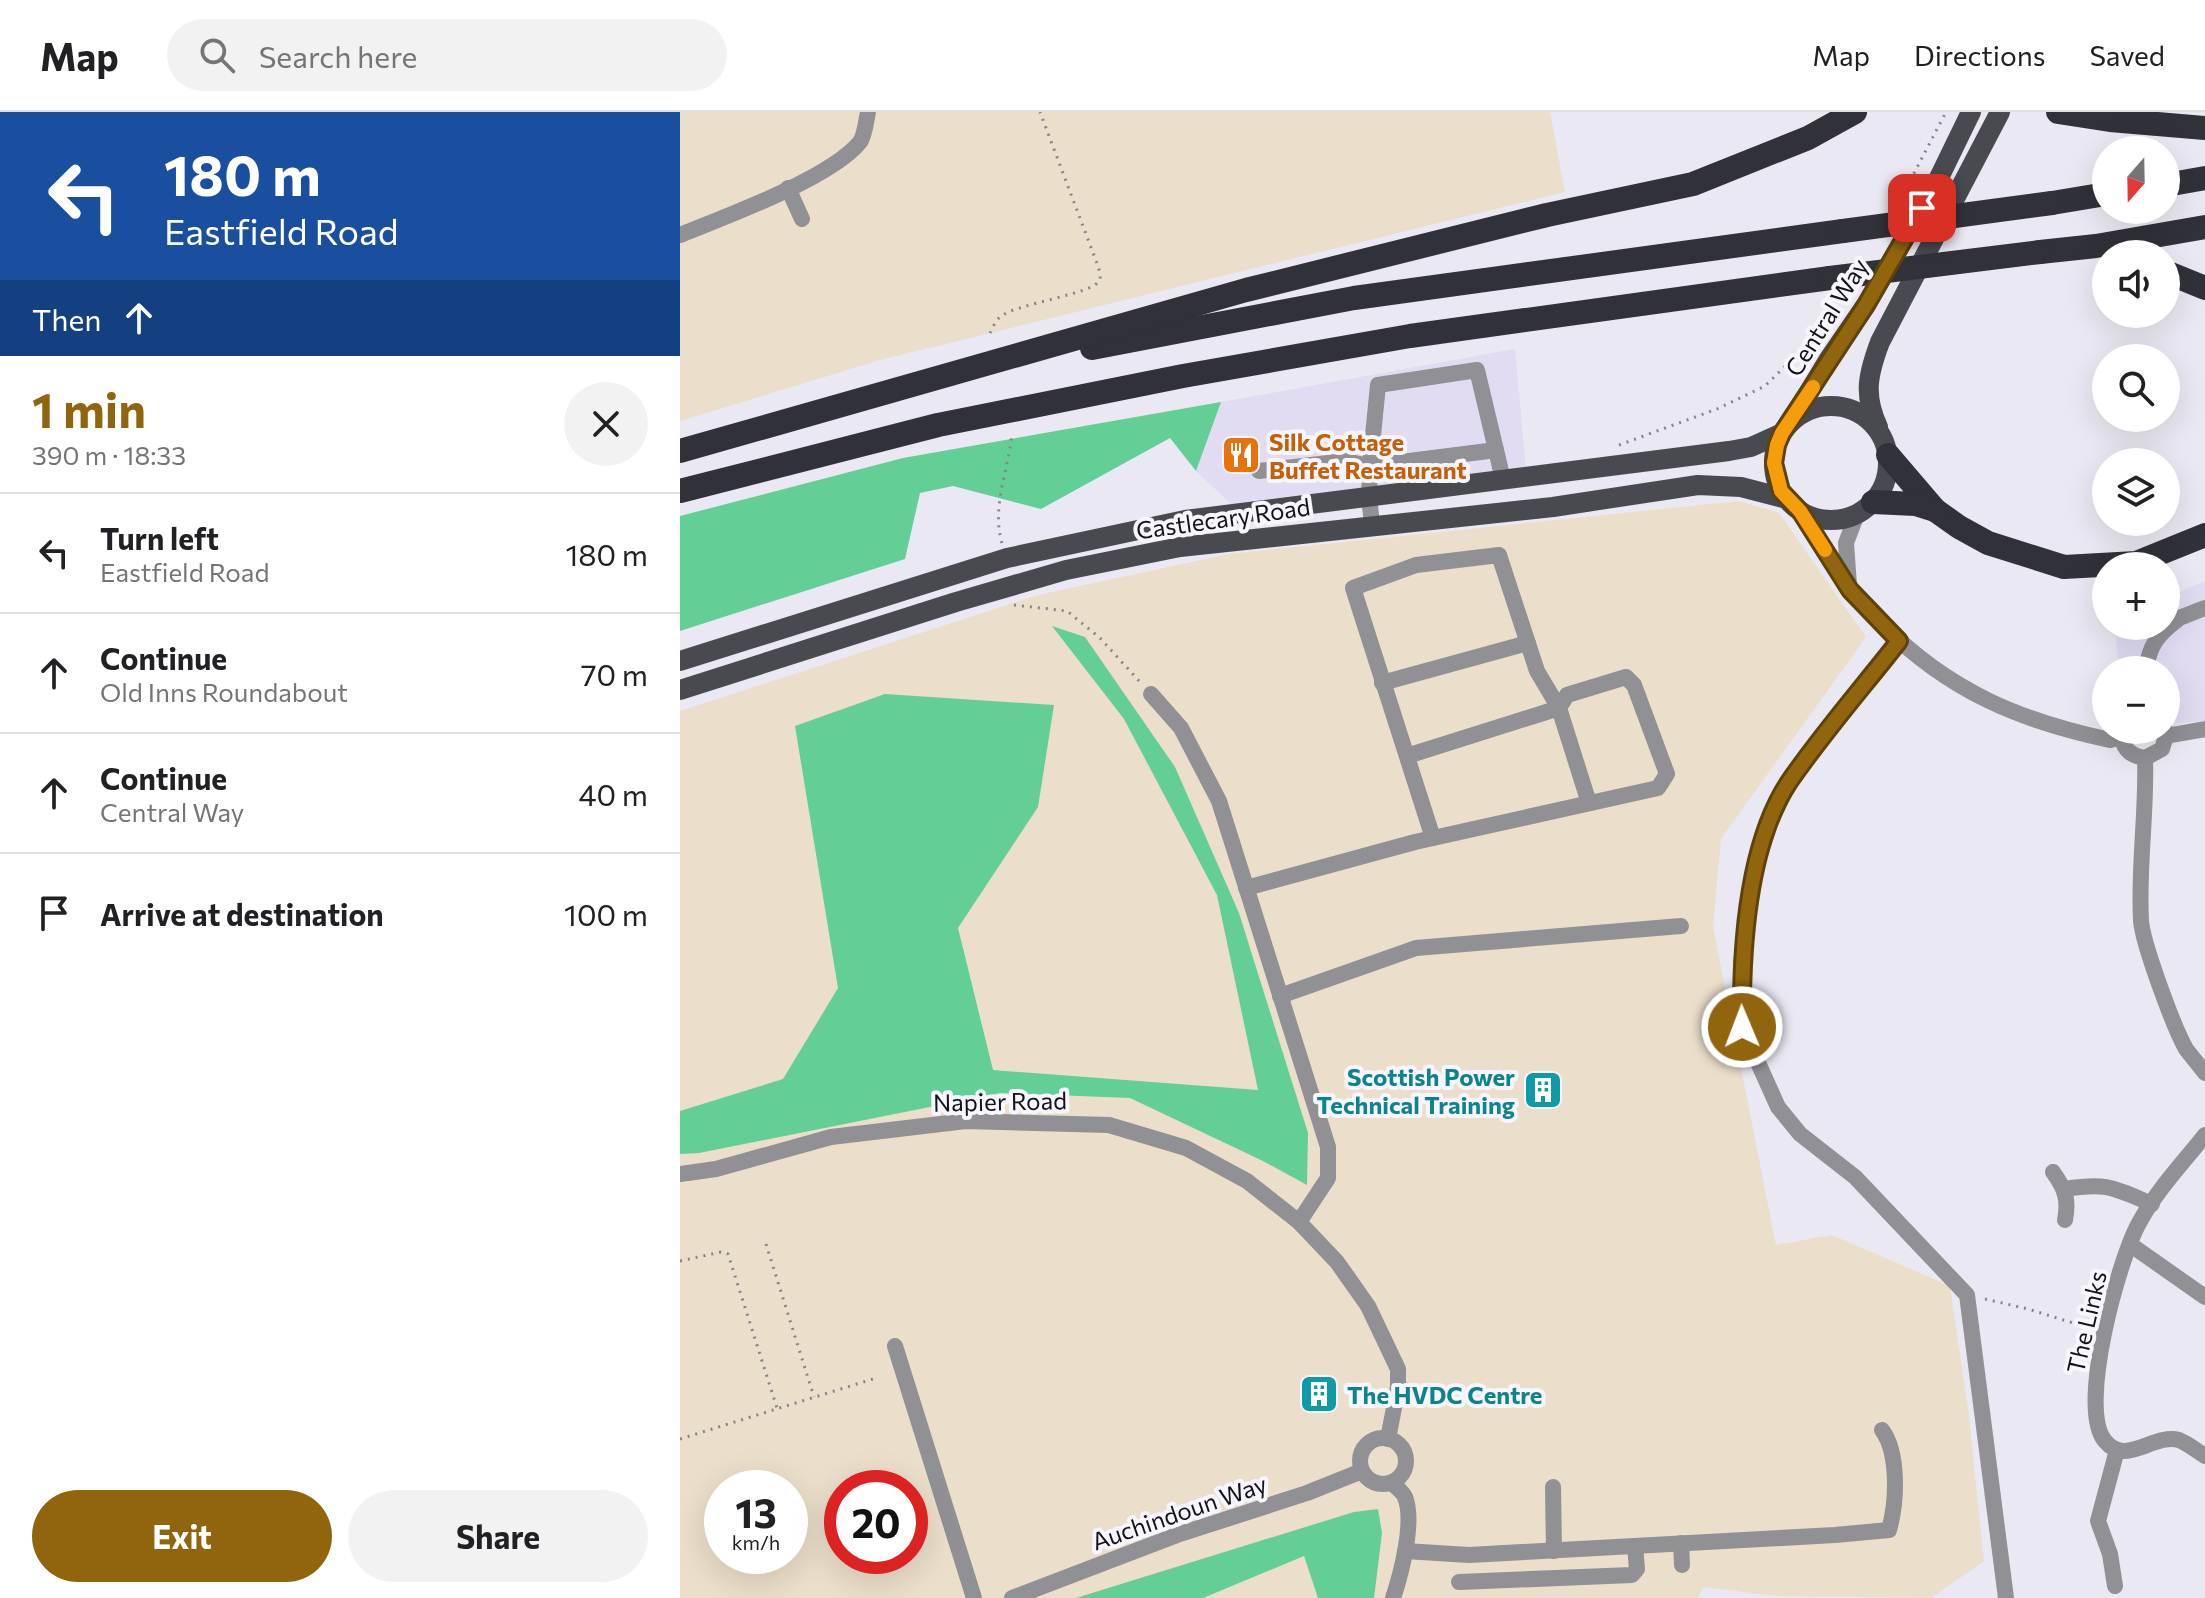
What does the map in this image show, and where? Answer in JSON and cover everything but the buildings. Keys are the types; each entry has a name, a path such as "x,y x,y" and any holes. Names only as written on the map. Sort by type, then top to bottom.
{"highway":[{"path":"680,451 1246,290 1547,215 1693,184 1808,138 1855,112"},
{"path":"2058,112 2205,128"},
{"path":"2180,182 2205,178"},
{"path":"894,389 1187,328 1354,298 2092,196"},
{"path":"680,491 938,425 1183,376 1410,336 1647,303 2038,258 2205,227"},
{"path":"2038,258 2092,257"},
{"path":"2180,277 2205,288"},
{"path":"1884,444 1935,510"},
{"path":"1865,508 1916,504 1935,510 1988,543 2064,567 2136,563 2205,535"}],"main road":[{"name":"Central Way","path":"1786,428 1882,278 1936,184 1971,112"},
{"path":"1884,444 1867,418 1851,409 1817,407 1801,414 1786,428 1777,445 1774,463 1777,482 1794,505 1815,518 1831,520 1865,508 1885,481 1884,444 1871,411 1868,380 1871,365 1880,342 2000,112"},
{"name":"Castlecary Road","path":"680,661 1007,558 1185,520 1729,451 1751,447 1786,428"},
{"name":"Castlecary Road","path":"680,690 1066,570 1180,547 1553,507 1698,485 1741,487 1794,505"}],"street":[{"path":"680,235 831,166 862,140 868,112"},
{"path":"788,188 802,219"},
{"path":"1372,524 1370,466 1378,385 1477,370 1503,480"},
{"path":"1259,471 1345,461 1370,466 1496,450"},
{"path":"1794,505 1850,590 1899,641 1959,686 2005,709 2092,736"},
{"path":"1850,590 1846,543 1865,508"},
{"path":"1433,838 1353,588 1416,565 1499,555 1537,671 1559,708 1589,803"},
{"path":"2180,618 2205,608"},
{"path":"1899,641 1788,784 1771,821 1756,866 1741,964 1742,1027 1778,1107 1800,1134 1855,1177 1967,1295 2006,1598"},
{"path":"1382,683 1528,643"},
{"path":"1246,888 1433,838 1658,788 1667,774 1634,685 1626,677 1567,695 1559,708 1407,756"},
{"path":"1151,694 1181,728 1219,801 1328,1147 1328,1178 1299,1222"},
{"path":"2180,732 2205,729"},
{"path":"2124,744 2126,750 2145,758 2162,749 2163,744"},
{"path":"2145,758 2141,924 2155,971 2185,1047 2205,1073"},
{"path":"1280,996 1416,948 1681,926"},
{"name":"Napier Road","path":"680,1174 716,1169 831,1137 966,1121 1109,1125 1186,1148 1247,1181 1299,1222 1337,1262 1368,1306 1398,1369 1398,1387 1388,1439"},
{"name":"The Links","path":"2117,1450 2105,1441 2095,1421 2095,1390 2104,1333 2138,1223 2205,1135"},
{"path":"2053,1172 2065,1189 2068,1206 2065,1220"},
{"path":"2065,1189 2096,1184 2152,1204"},
{"path":"2131,1245 2205,1297"},
{"path":"895,1346 974,1598"},
{"path":"1405,1551 1469,1555 1889,1530 1895,1507 1891,1442 1882,1430"},
{"path":"1388,1439 1401,1446 1406,1459 1403,1473 1392,1483 1378,1484 1362,1471 1360,1457 1367,1444 1388,1439"},
{"path":"2115,1586 2110,1554 2098,1521 2117,1450 2129,1452 2153,1442 2178,1440 2205,1456"},
{"name":"Auchindoun Way","path":"1012,1598 1177,1535 1307,1493 1362,1471"},
{"path":"1392,1483 1405,1498 1408,1529 1393,1598"},
{"path":"1553,1487 1554,1551"},
{"path":"1681,1543 1682,1565"},
{"path":"1459,1582 1632,1575 1637,1569 1635,1546"}],"path":[{"path":"990,333 999,317 1026,305 1075,293 1098,284 1100,279 1098,266 1040,112"},
{"path":"1896,208 1946,112"},
{"path":"1618,446 1717,409 1765,386 1838,314"},
{"path":"1007,558 998,531 998,503 1012,433"},
{"path":"1005,605 1067,611 1100,638 1151,694"},
{"path":"766,1244 814,1397"},
{"path":"680,1261 721,1252 728,1254 777,1408"},
{"path":"1967,1295 2028,1309 2104,1333"},
{"path":"680,1439 876,1378"}],"shaded area":[{"path":"680,112 1550,112 1565,192 880,360 680,421"},
{"path":"1515,349 1526,469 1233,506 1196,471 1221,402"},
{"path":"1739,501 1779,513 1866,637 1721,839 1713,927 1776,1245 1832,1235 1950,1286 1969,1416 1984,1561 1931,1598 1778,1596 1703,1587 1698,1598 680,1598 680,711 1038,595 1229,554"},
{"path":"2205,581 2205,721 2180,723 2180,656 2118,656 2116,640 2180,640 2180,592"}],"green space":[{"path":"1221,402 1196,471 1170,438 1041,509 953,486 920,493 905,559 680,631 680,516 903,458"},
{"path":"1052,626 1085,637 1175,767 1239,913 1308,1133 1307,1185 1130,1098 1000,1093 699,1153 680,1154 680,1111 783,1079 838,988 795,726 885,694 1054,705 1038,807 958,928 993,1070 1258,1090 1217,895 1124,719"},
{"path":"1378,1509 1382,1533 1374,1598 1318,1598 1304,1556 1203,1598 1076,1598 1354,1512"}],"slow traffic":[{"path":"1813,387 1782,433 1774,463 1781,491 1800,511 1825,550"}],"place":[{"name":"Silk Cottage Buffet Restaurant","path":"1241,455"},
{"name":"Scottish Power Technical Training","path":"1543,1090"},
{"name":"The HVDC Centre","path":"1319,1394"}],"route":[{"path":"1742,1027 1741,964 1756,866 1771,821 1788,784 1899,641 1850,590 1800,511 1781,491 1774,463 1777,445 1866,305 1922,208"}]}
